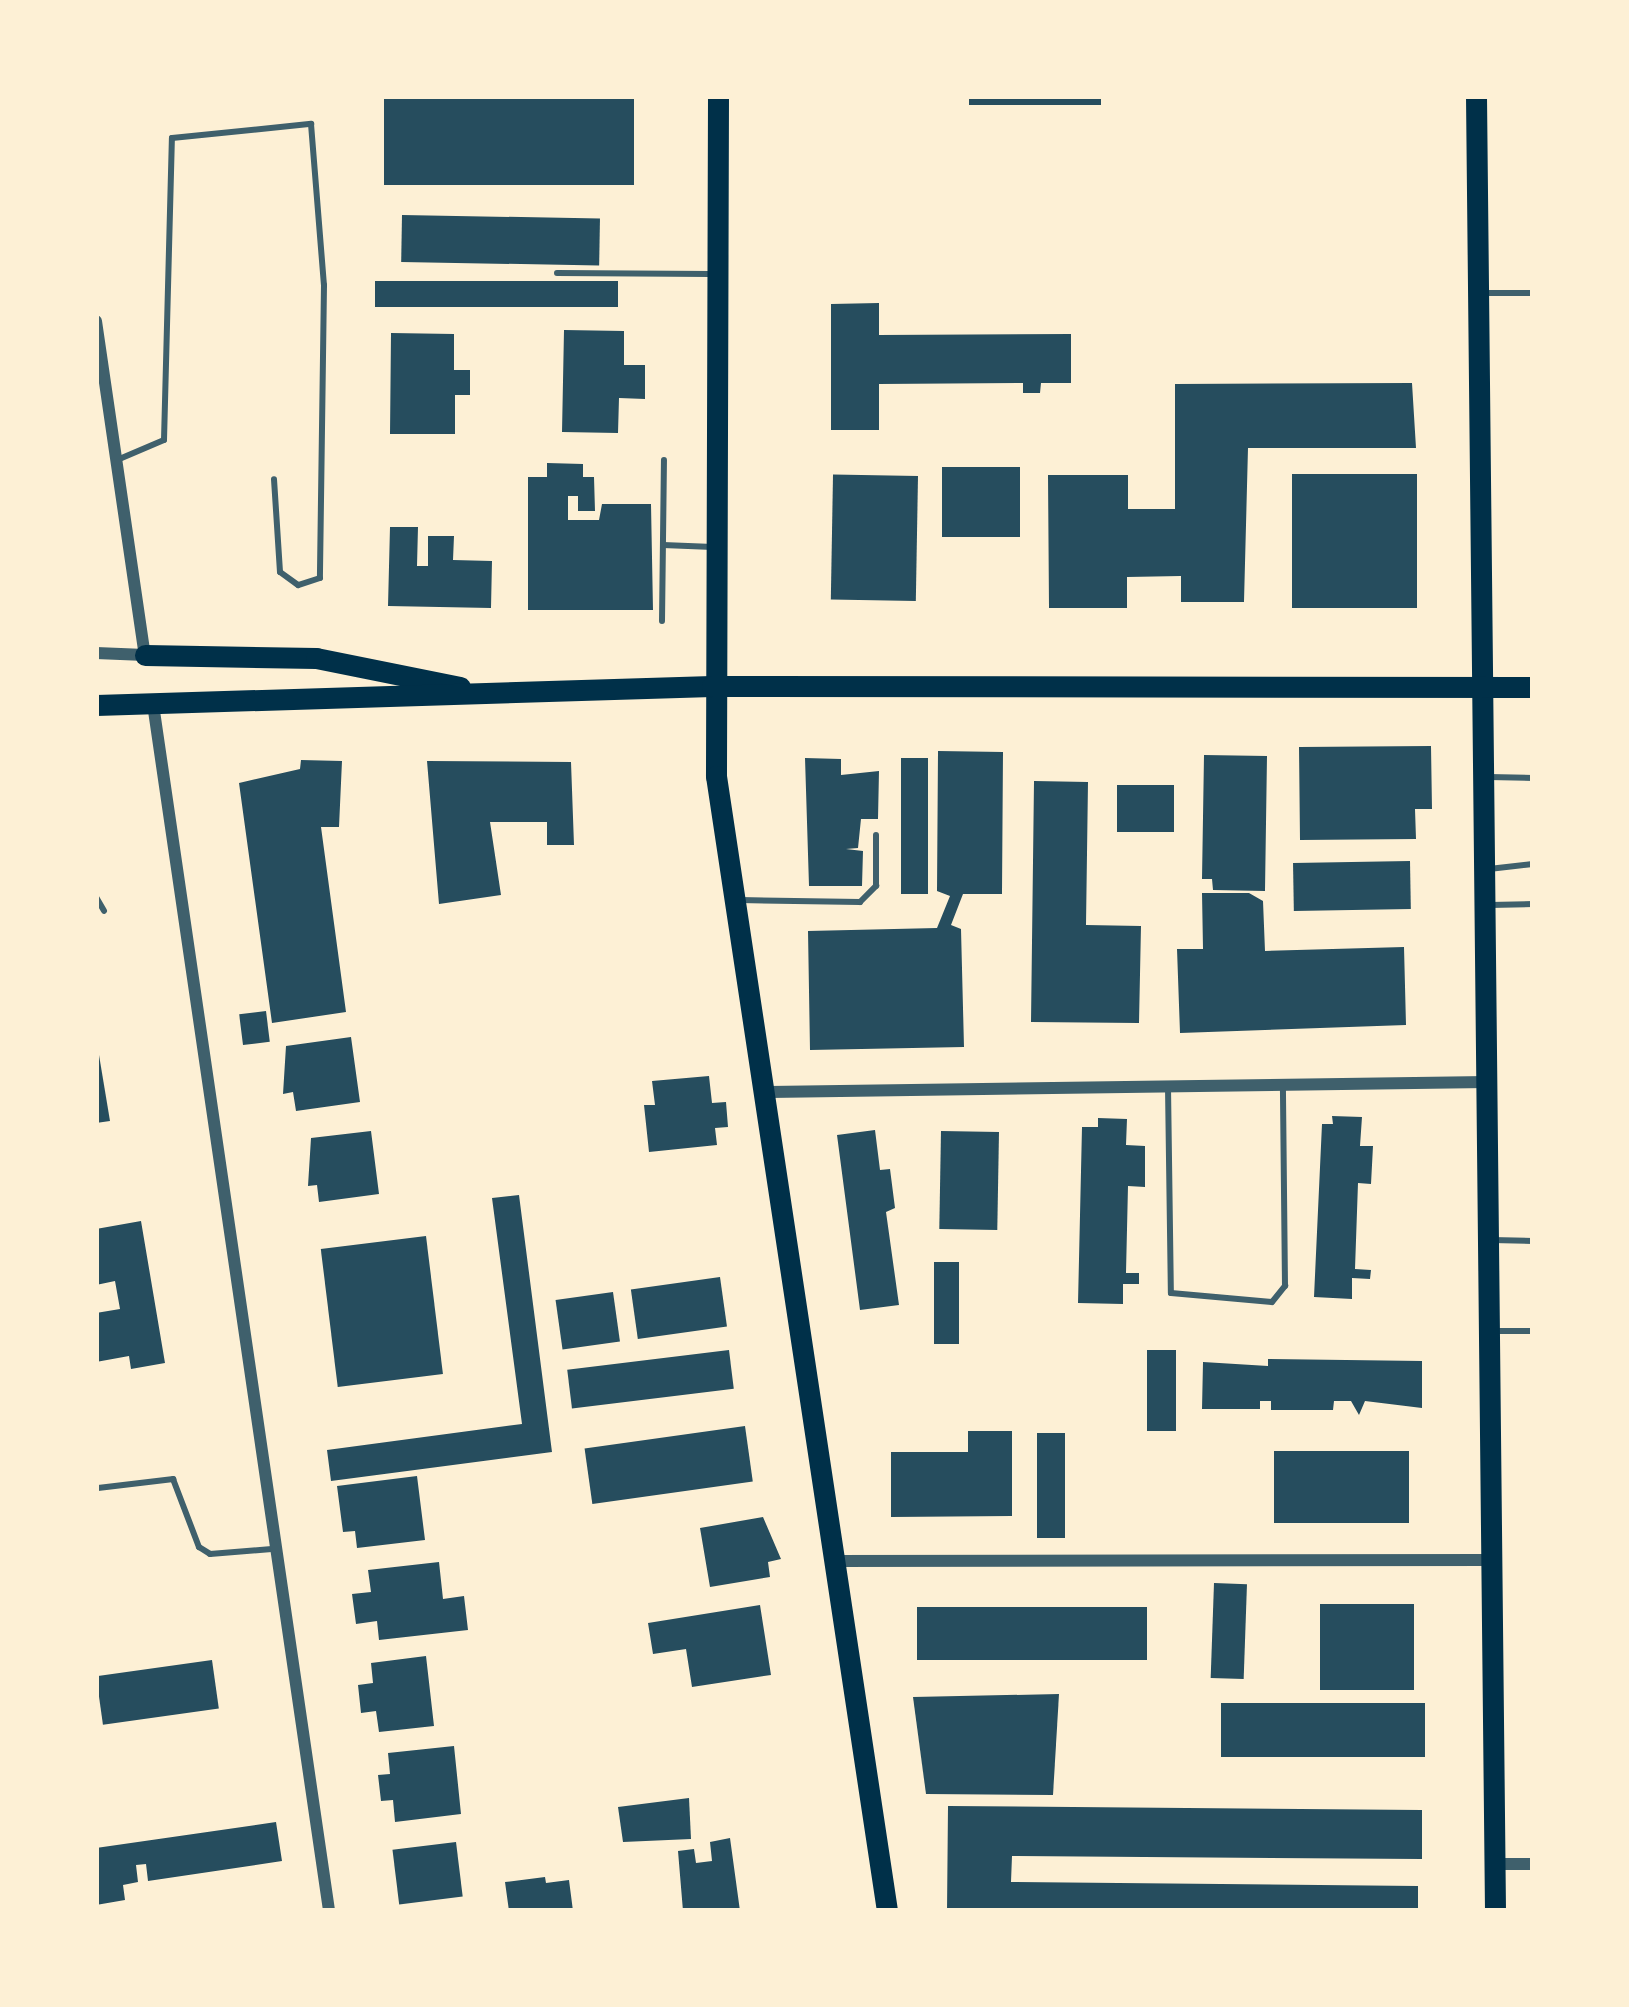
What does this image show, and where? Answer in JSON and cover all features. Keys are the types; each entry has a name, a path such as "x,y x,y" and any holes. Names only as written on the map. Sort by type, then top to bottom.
{"main road":[{"path":"718,96 712,686 716,776 769,1092 830,1561 887,1911"},
{"path":"1476,96 1495,1911"},
{"path":"146,655 316,658 484,693"},
{"path":"96,705 712,686 1533,687"}],"street":[{"path":"96,321 146,655 96,653"},
{"path":"153,704 272,1549 329,1911"},
{"path":"769,1092 1487,1082"},
{"path":"830,1561 1491,1560"},
{"path":"1495,1864 1533,1864"}],"lane":[{"path":"117,460 164,440 172,138 311,124 324,285 323,574 298,585 280,572 274,479"},
{"path":"557,273 716,274"},
{"path":"1477,293 1533,293"},
{"path":"662,621 664,460"},
{"path":"663,545 713,547"},
{"path":"1485,777 1533,778"},
{"path":"736,900 860,902 876,886 876,835"},
{"path":"1486,869 1533,864"},
{"path":"96,898 104,911"},
{"path":"1486,904 1533,904"},
{"path":"1168,1087 1171,1293 1272,1302 1285,1286 1283,1085"},
{"path":"1488,1240 1533,1241"},
{"path":"1489,1331 1533,1331"},
{"path":"98,1488 172,1479 199,1547 210,1554 272,1549"}],"building":[{"path":"384,96 634,96 634,185 384,185"},
{"path":"969,96 1101,96 1101,105 969,105"},
{"path":"402,215 600,218 599,265 401,262"},
{"path":"375,281 618,281 618,307 375,307"},
{"path":"879,303 879,335 1071,334 1071,383 1041,383 1040,393 1023,393 1023,383 879,384 879,430 831,430 831,304"},
{"path":"564,330 624,331 624,365 645,365 645,399 619,398 618,433 562,432"},
{"path":"391,333 454,334 454,370 470,370 470,395 455,395 455,434 390,434"},
{"path":"1412,383 1416,448 1248,448 1244,602 1181,602 1181,576 1127,577 1127,608 1049,608 1048,475 1128,475 1128,509 1175,509 1175,384"},
{"path":"547,463 583,464 583,477 594,477 595,511 578,511 578,496 568,496 568,520 599,520 602,504 651,504 653,610 528,610 528,477 547,477"},
{"path":"942,467 1020,467 1020,537 942,537"},
{"path":"1292,474 1417,474 1417,608 1292,608"},
{"path":"833,475 918,476 916,601 831,599"},
{"path":"390,527 418,527 417,566 428,566 428,536 454,536 453,560 492,561 491,608 388,606"},
{"path":"1431,746 1432,809 1415,809 1416,839 1300,840 1299,747"},
{"path":"938,751 1003,752 1002,894 963,894 951,925 961,929 964,1047 810,1050 808,931 937,928 950,896 937,891"},
{"path":"1204,755 1267,756 1265,891 1213,890 1212,879 1202,879"},
{"path":"805,758 841,759 841,775 879,771 878,819 861,819 858,848 846,849 863,851 862,886 809,886"},
{"path":"901,758 928,758 928,894 901,894"},
{"path":"301,760 342,761 339,827 321,827 346,1012 272,1023 239,783 300,769"},
{"path":"427,761 571,762 574,845 547,845 547,822 490,822 501,895 439,904"},
{"path":"1034,781 1088,782 1086,925 1141,926 1139,1023 1031,1022"},
{"path":"1117,785 1174,785 1174,832 1117,832"},
{"path":"1410,861 1411,909 1294,911 1293,863"},
{"path":"1202,893 1249,893 1263,901 1265,951 1404,947 1406,1025 1180,1033 1177,949 1203,949"},
{"path":"266,1011 270,1042 243,1045 239,1014"},
{"path":"351,1037 360,1102 296,1111 293,1092 283,1094 286,1046"},
{"path":"96,1050 110,1121 96,1123"},
{"path":"709,1076 712,1103 726,1102 728,1127 715,1128 717,1145 649,1152 644,1105 655,1105 652,1081"},
{"path":"1332,1116 1362,1117 1360,1146 1373,1146 1371,1184 1358,1183 1355,1269 1371,1270 1370,1279 1352,1278 1352,1299 1314,1297 1322,1124 1333,1124"},
{"path":"1098,1118 1127,1119 1126,1145 1145,1146 1145,1187 1128,1186 1126,1273 1139,1273 1139,1284 1123,1284 1123,1304 1078,1303 1082,1127 1098,1127"},
{"path":"875,1130 880,1170 890,1169 895,1208 886,1212 899,1305 860,1310 837,1135"},
{"path":"371,1131 379,1194 319,1202 317,1185 308,1186 311,1138"},
{"path":"941,1131 999,1132 997,1230 939,1229"},
{"path":"519,1195 552,1452 331,1481 327,1450 522,1424 492,1198"},
{"path":"141,1221 165,1363 131,1369 129,1356 96,1362 96,1313 120,1309 115,1281 96,1285 96,1229"},
{"path":"426,1236 443,1374 338,1387 321,1249"},
{"path":"934,1262 959,1262 959,1344 934,1344"},
{"path":"720,1277 727,1327 638,1339 631,1290"},
{"path":"613,1292 620,1342 563,1350 556,1300"},
{"path":"729,1350 734,1389 572,1409 567,1370"},
{"path":"1147,1350 1176,1350 1176,1431 1147,1431"},
{"path":"1268,1359 1422,1361 1422,1408 1365,1401 1359,1415 1351,1401 1334,1401 1333,1410 1271,1410 1271,1401 1260,1401 1260,1409 1202,1409 1203,1362 1268,1366"},
{"path":"745,1426 753,1481 592,1504 585,1449"},
{"path":"968,1431 1012,1431 1012,1516 891,1517 891,1452 968,1452"},
{"path":"1037,1433 1065,1433 1065,1538 1037,1538"},
{"path":"1274,1451 1409,1451 1409,1523 1274,1523"},
{"path":"417,1476 425,1540 357,1548 355,1531 343,1532 337,1486"},
{"path":"763,1517 781,1559 768,1562 770,1577 710,1587 700,1528"},
{"path":"439,1562 443,1599 464,1596 468,1630 379,1640 377,1621 356,1624 352,1594 371,1592 368,1570"},
{"path":"1214,1583 1247,1584 1244,1679 1211,1678"},
{"path":"1320,1604 1414,1604 1414,1690 1320,1690"},
{"path":"760,1605 771,1675 692,1687 686,1649 653,1654 648,1623"},
{"path":"917,1607 1147,1607 1147,1660 917,1660"},
{"path":"426,1656 434,1726 379,1732 376,1711 361,1713 358,1685 373,1683 371,1663"},
{"path":"212,1660 219,1709 103,1725 96,1676"},
{"path":"1059,1694 1053,1795 926,1794 913,1697"},
{"path":"1221,1703 1425,1703 1425,1757 1221,1757"},
{"path":"454,1746 461,1814 395,1822 393,1800 381,1801 378,1775 390,1774 388,1753"},
{"path":"689,1798 691,1839 623,1842 618,1807"},
{"path":"948,1806 1422,1810 1422,1859 1012,1856 1011,1882 1418,1886 1418,1911 947,1911"},
{"path":"276,1822 282,1861 148,1881 146,1864 136,1865 138,1882 123,1885 125,1900 96,1905 96,1848"},
{"path":"730,1838 740,1911 683,1911 678,1851 694,1849 696,1863 712,1861 710,1842"},
{"path":"456,1842 463,1897 399,1904 392,1850"},
{"path":"545,1877 546,1883 569,1880 573,1911 509,1911 505,1882"}]}
